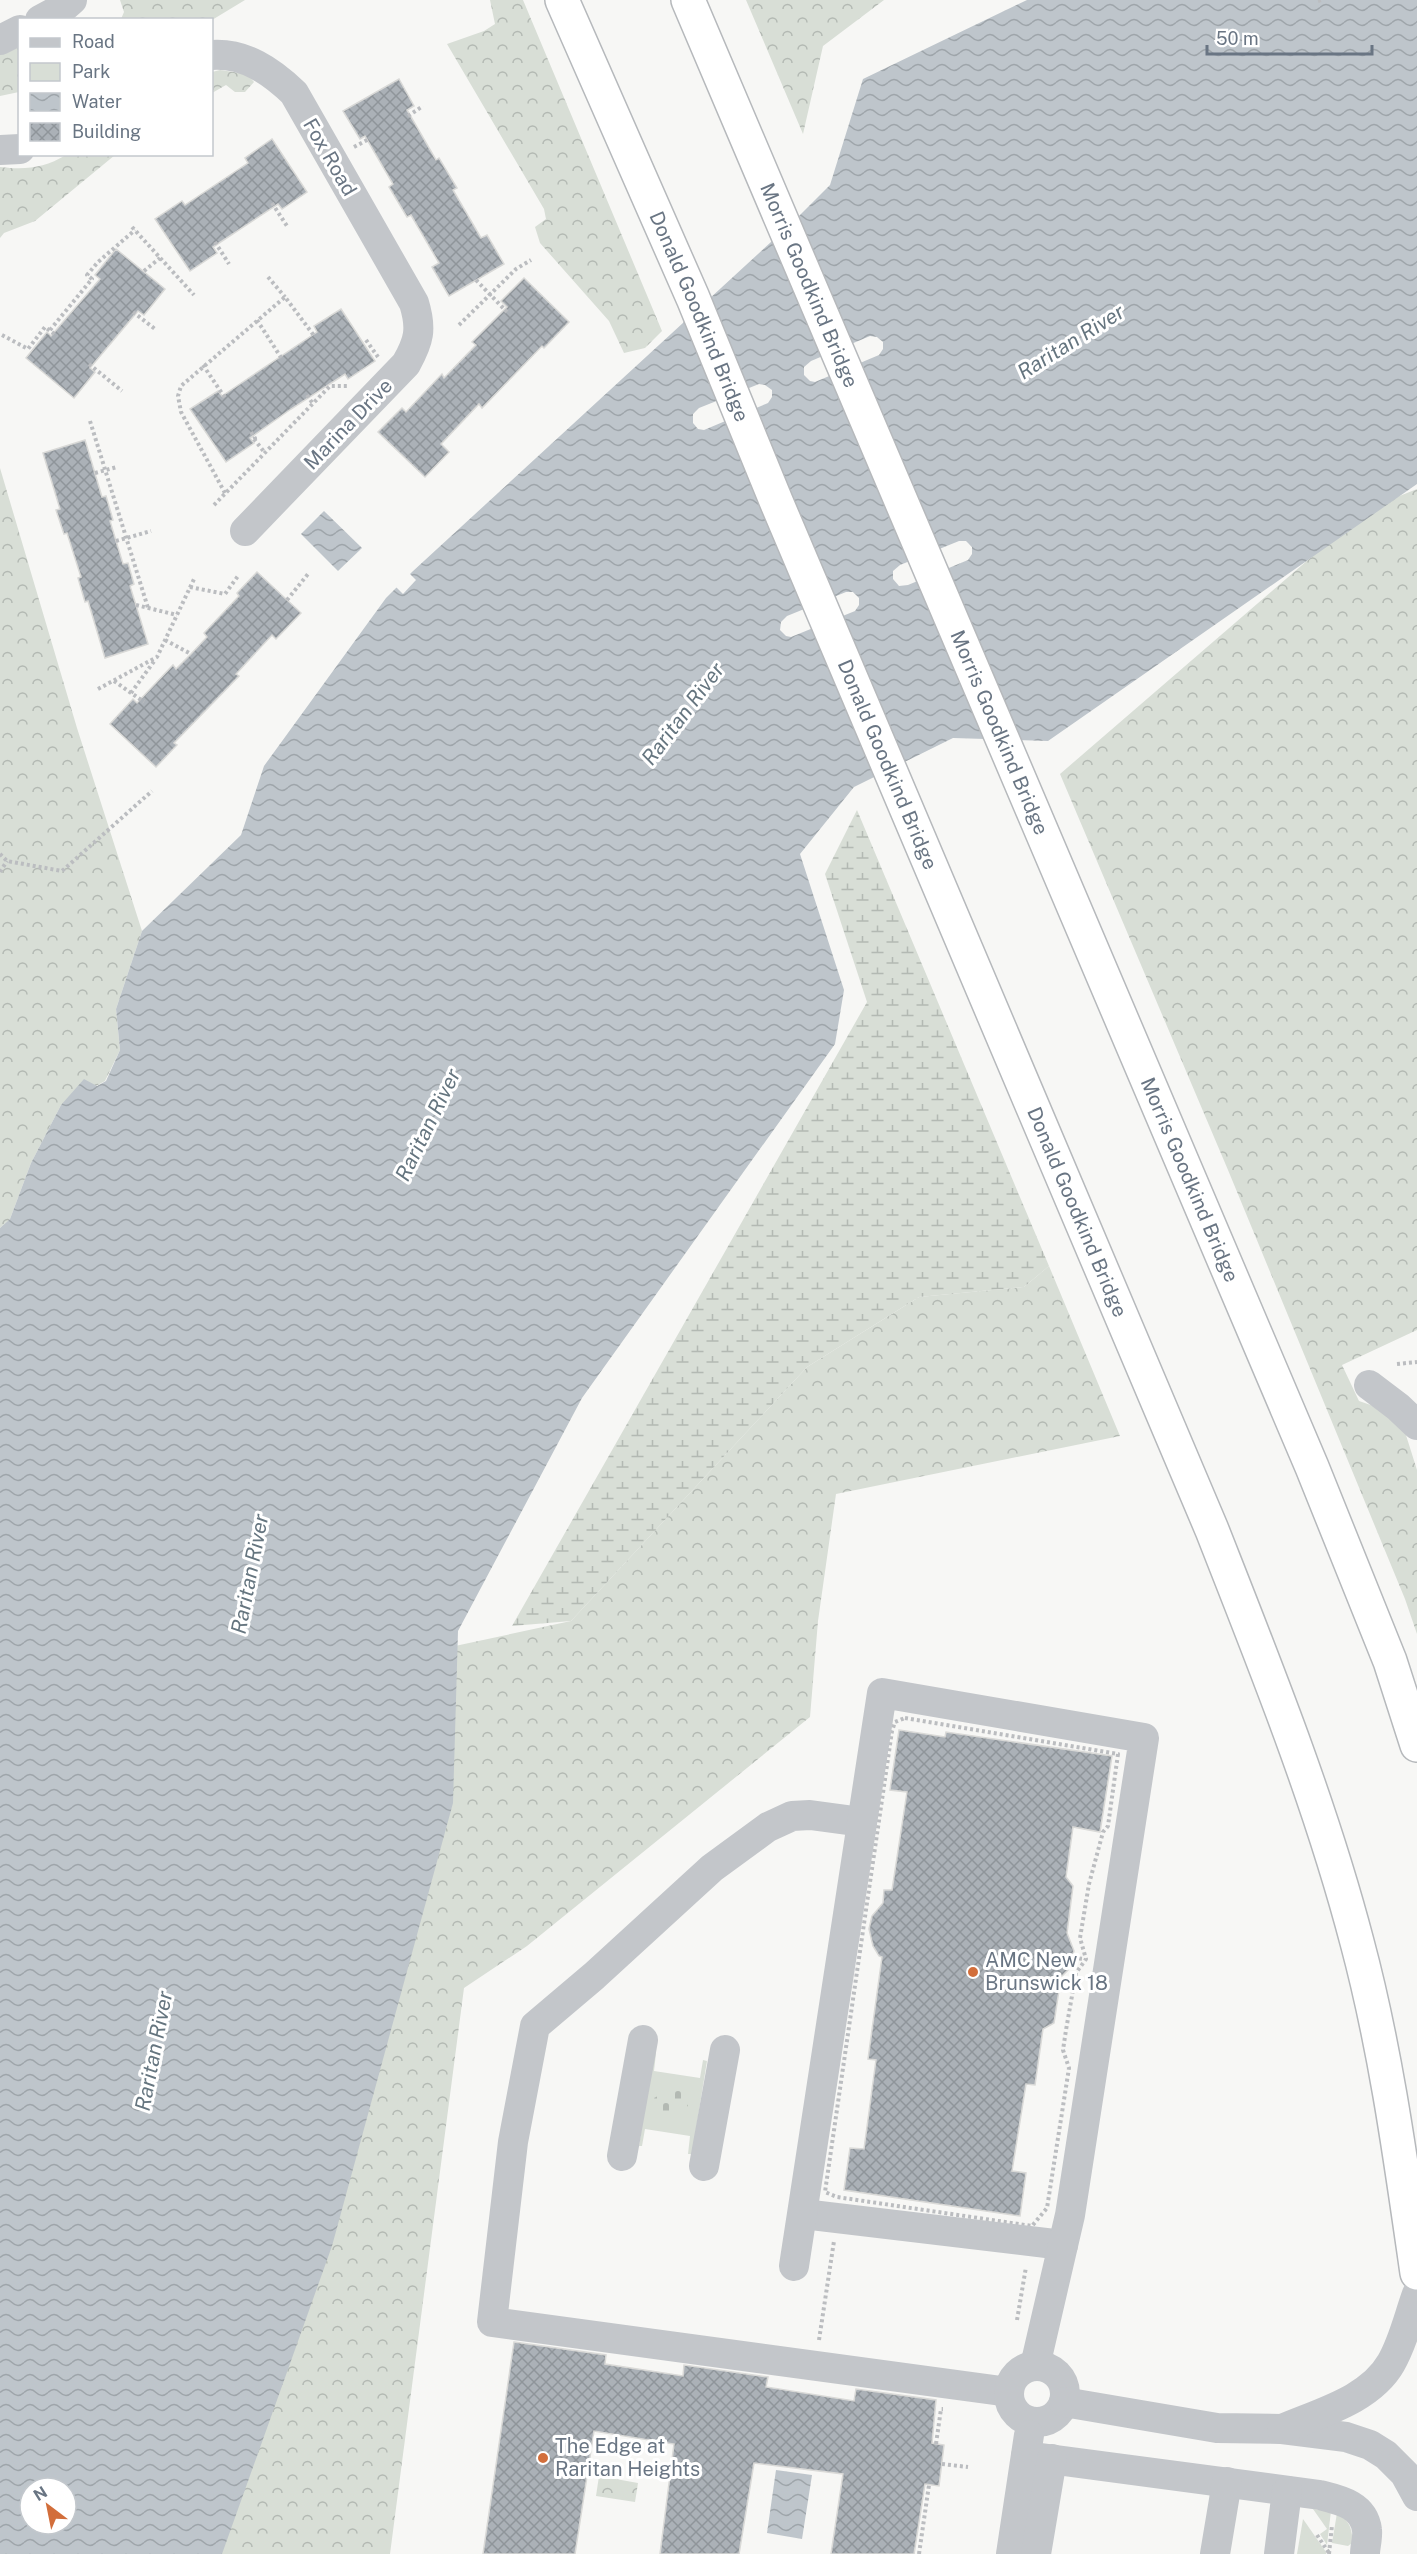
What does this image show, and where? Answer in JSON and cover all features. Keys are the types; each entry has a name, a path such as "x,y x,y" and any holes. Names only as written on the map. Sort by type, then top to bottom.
{"highway":[{"name":"Donald Goodkind Bridge","path":"562,0 693,298 776,501 1212,1530 1303,1767 1357,1942 1396,2128 1417,2273"},
{"name":"Morris Goodkind Bridge","path":"688,0 1312,1467 1390,1661 1417,1744"}],"street":[{"path":"44,18 72,0"},
{"path":"0,40 18,31"},
{"name":"Fox Road","path":"213,55 226,54 254,62 277,76 294,93 414,303"},
{"path":"0,150 18,149"},
{"name":"Marina Drive","path":"245,531 406,364 417,345 420,321 414,303"},
{"path":"1369,1384 1417,1425"},
{"path":"794,2266 882,1693 1144,1738 1064,2245 1035,2366"},
{"path":"862,1822 810,1815 792,1816 768,1827 712,1868 594,1976 535,2026 513,2142 492,2322 1009,2392"},
{"path":"622,2156 643,2040"},
{"path":"704,2166 724,2050"},
{"path":"803,2214 1064,2245"},
{"path":"1282,2429 1337,2406 1373,2385 1391,2364 1417,2294"},
{"path":"1035,2366 1052,2370 1059,2376 1065,2393 1064,2402 1055,2416 1040,2422 1031,2422 1017,2414 1009,2400 1014,2377 1027,2367 1035,2366"},
{"path":"1064,2402 1217,2428 1282,2429 1346,2437 1370,2445 1386,2455 1405,2474 1417,2496"},
{"path":"1011,2554 1029,2519 1039,2458 1031,2422"},
{"path":"1039,2458 1227,2482 1286,2498 1320,2495 1347,2502 1360,2513 1367,2530 1365,2554"},
{"path":"1215,2554 1227,2482"},
{"path":"1279,2554 1286,2498"},
{"path":"1286,2498 1295,2531 1294,2554"},
{"path":"1029,2519 1036,2554"}],"path":[{"path":"408,116 423,106"},
{"path":"272,203 287,226"},
{"path":"50,330 92,279 87,274 134,228 194,295"},
{"path":"215,242 229,264"},
{"path":"144,271 160,258"},
{"path":"459,325 516,269 531,260"},
{"path":"268,277 315,337"},
{"path":"476,280 507,312"},
{"path":"225,493 179,403 181,386 285,297"},
{"path":"133,312 155,329"},
{"path":"257,321 282,359"},
{"path":"2,335 28,349 45,327 57,336"},
{"path":"89,364 122,391"},
{"path":"204,365 225,398"},
{"path":"214,505 330,386 348,385 352,390"},
{"path":"307,395 313,404"},
{"path":"90,421 148,608"},
{"path":"251,432 255,438 252,440 265,453"},
{"path":"95,473 117,467"},
{"path":"116,541 151,531"},
{"path":"286,600 308,574"},
{"path":"190,587 225,594 238,576"},
{"path":"131,693 157,657 195,577"},
{"path":"136,606 177,615"},
{"path":"165,640 191,654"},
{"path":"98,689 157,657"},
{"path":"114,681 144,702"},
{"path":"0,854 7,861 62,871 152,790"},
{"path":"0,872 7,861"},
{"path":"1397,1364 1417,1362"},
{"path":"906,1718 1118,1754 1108,1826 1103,1832 1089,1884 1080,1938 1086,1959 1076,1973 1066,2030 1063,2050 1069,2068 1047,2208 1032,2226 837,2197 825,2192 862,1925 892,1731 896,1722 906,1718"},
{"path":"1073,1958 1086,1959"},
{"path":"819,2345 834,2238 827,2237"},
{"path":"1015,2331 1026,2267"},
{"path":"936,2444 941,2409 947,2410"},
{"path":"942,2464 968,2467"},
{"path":"919,2554 929,2485"},
{"path":"1329,2554 1333,2523"},
{"path":"1317,2535 1329,2554"}],"green space":[{"path":"120,0 245,0 213,19 121,18 124,12"},
{"path":"490,0 523,0 662,331 645,348 624,353 609,321 540,243 535,227 546,219 544,209 447,44 484,31 495,24"},
{"path":"746,0 884,0 823,46 803,134"},
{"path":"18,47 18,92 0,96 0,52"},
{"path":"220,70 247,74 254,82 245,92 235,92 226,85 213,92 213,72"},
{"path":"64,156 114,156 35,221 4,233 0,238 0,167 34,167"},
{"path":"0,468 77,728 142,931 116,1009 120,1050 105,1081 61,1105 31,1163 10,1219 0,1228"},
{"path":"1417,489 1417,1330 1342,1365 1359,1401 1391,1412 1405,1432 1417,1470 1417,1634 1405,1599 1228,1170 1060,774 1367,509"},
{"path":"857,810 1049,1266 1024,1287 919,1297 807,1367 571,1621 512,1626 867,1002 825,874"},
{"path":"1049,1266 1120,1436 836,1494 818,1621 810,1717 527,1946 464,1988 390,2554 191,2554 455,1646 571,1621 807,1367 919,1297 1024,1287"},
{"path":"653,2053 656,2053 654,2071 700,2078 703,2060 707,2061 692,2154 688,2154 690,2136 645,2129 642,2146 639,2146"},
{"path":"678,2086 688,2106 665,2118 654,2098"},
{"path":"599,2476 638,2483 635,2502 596,2496"},
{"path":"1313,2509 1331,2511 1327,2545 1320,2534 1327,2529"},
{"path":"1337,2513 1345,2519 1351,2529 1352,2543 1348,2546 1332,2543"},
{"path":"1303,2519 1326,2552 1326,2554 1297,2554"}],"water":[{"name":"Raritan River","path":"1027,0 1417,0 1417,484 1048,741 953,738 854,787 800,854 844,990 835,1044 582,1398 458,1631 453,1803 332,2246 222,2554 0,2554 0,1228 10,1219 31,1163 61,1105 84,1079 97,1086 106,1081 120,1050 116,1009 142,931 241,835 264,766 386,598 830,185 863,79"},
{"path":"324,511 362,548 338,571 301,534"},
{"path":"776,2470 812,2475 802,2539 767,2533"}],"pier":[{"path":"870,336 877,337 883,342 883,349 879,355 815,382 810,381 804,375 804,367 811,361"},
{"path":"759,384 772,390 772,397 768,403 704,430 698,429 693,423 693,414 699,408"},
{"path":"959,541 966,541 972,547 972,554 968,560 908,585 899,586 893,579 893,571 900,565"},
{"path":"408,572 416,580 403,594 394,585"},
{"path":"846,592 853,592 859,598 859,605 855,611 791,637 786,636 780,630 781,622 787,616"}],"building":[{"path":"399,79 414,106 407,110 436,160 439,158 457,188 453,190 481,238 487,235 504,264 449,296 432,267 439,263 411,215 407,217 389,187 393,184 365,136 360,139 343,111"},
{"path":"272,139 307,192 282,209 278,204 213,247 217,253 190,271 155,219 182,201 185,205 248,163 245,158"},
{"path":"116,249 165,289 144,315 138,311 90,368 95,372 74,398 26,358 47,332 51,336 100,279 95,275"},
{"path":"524,278 569,322 544,348 542,346 482,408 479,404 441,444 449,452 425,477 378,432 402,408 406,412 442,374 444,378 476,345 472,342 507,307 501,301"},
{"path":"341,309 375,361 348,379 345,374 291,409 250,438 254,443 226,462 190,409 218,391 222,396 317,332 314,326"},
{"path":"85,440 102,497 106,496 113,520 110,521 123,564 128,563 134,584 130,586 148,644 105,658 88,601 85,602 78,578 81,577 67,533 64,534 56,510 60,509 43,453"},
{"path":"257,572 301,613 276,639 272,635 236,674 239,676 174,743 177,745 156,767 110,724 133,699 137,703 173,665 176,669 191,654 207,637 204,633 239,596 237,593"},
{"name":"AMC New Brunswick 18","path":"899,1730 945,1737 946,1732 1112,1756 1100,1832 1073,1827 1066,1877 1073,1886 1067,1933 1074,1951 1068,1970 1061,1977 1054,2023 1043,2029 1035,2085 1026,2084 1012,2171 1026,2173 1020,2216 844,2190 850,2148 864,2149 876,2060 868,2059 882,1957 873,1946 869,1929 872,1916 883,1903 884,1890 892,1890 907,1792 890,1790"},
{"path":"514,2342 606,2355 605,2364 683,2376 684,2365 768,2377 766,2387 854,2401 856,2389 936,2400 932,2443 944,2445 939,2486 925,2484 914,2554 831,2554 843,2474 754,2463 739,2554 660,2554 674,2444 594,2431 575,2554 483,2554"}],"place":[{"name":"AMC New Brunswick 18","path":"973,1972"},
{"name":"The Edge at Raritan Heights","path":"543,2458"}]}
